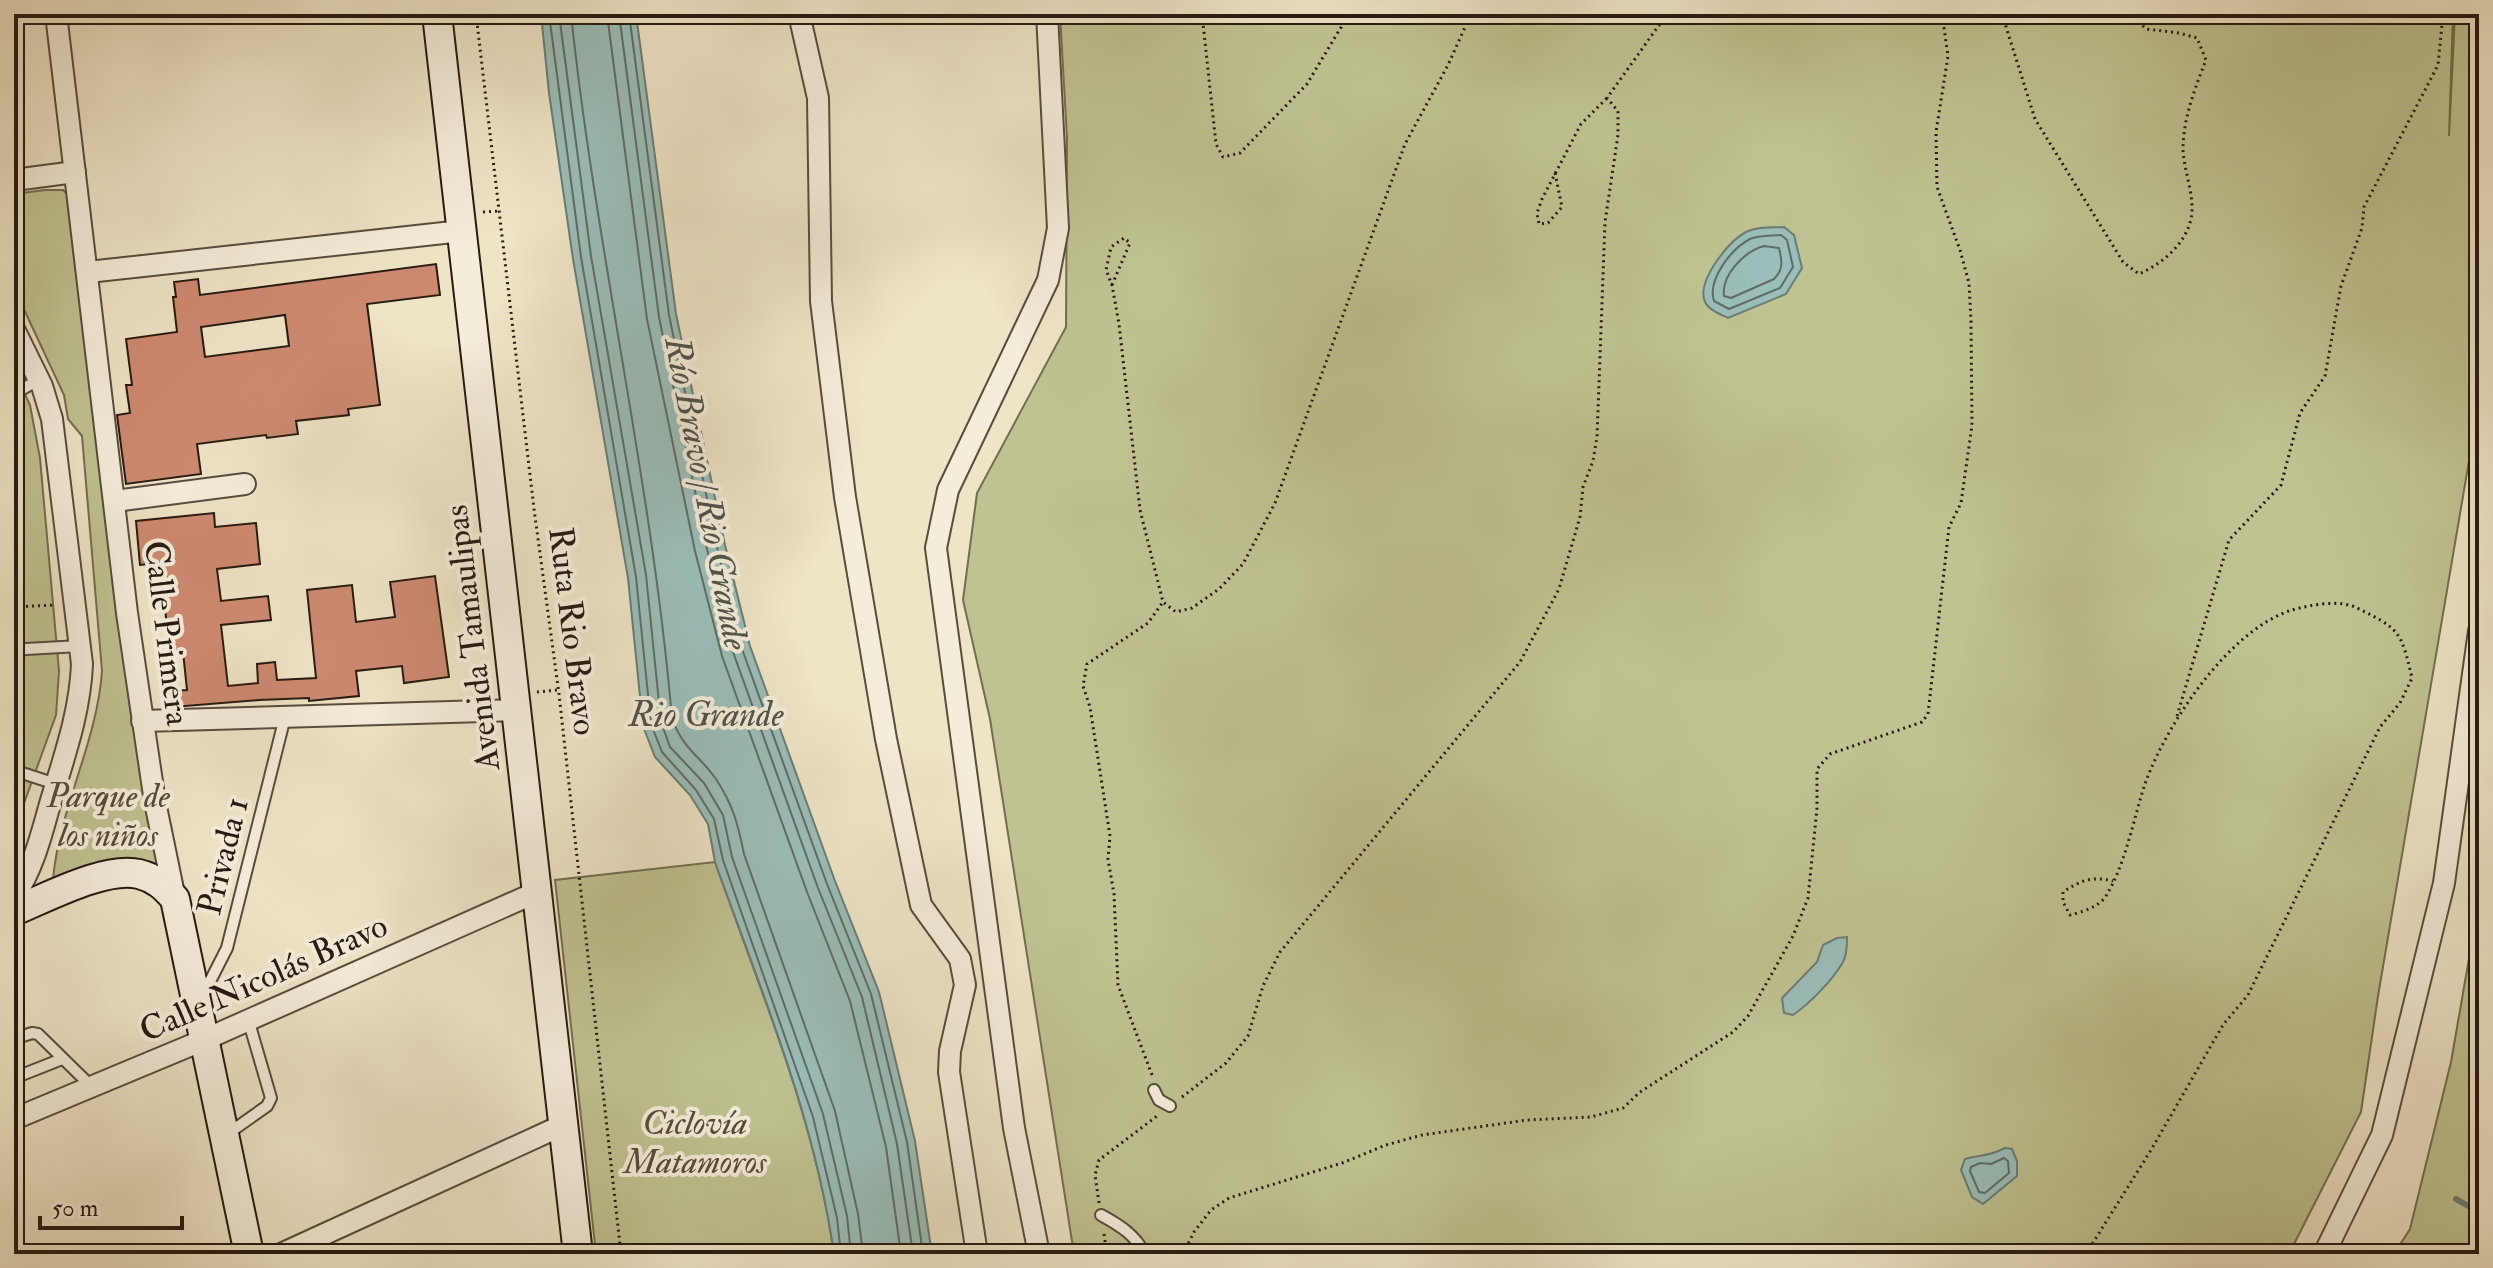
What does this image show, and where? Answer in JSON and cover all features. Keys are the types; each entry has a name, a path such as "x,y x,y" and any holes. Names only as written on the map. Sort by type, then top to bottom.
{"street":[{"name":"Calle Primera","path":"56,14 142,721 175,899 249,1254"},
{"name":"Avenida Tamaulipas","path":"437,14 578,1254"},
{"path":"799,14 818,98 821,301 845,497 878,693 921,905 960,959 965,985 950,1051 949,1072 977,1254"},
{"path":"1039,1254 1014,1128 936,548 948,490 1048,280 1058,228 1047,14"},
{"path":"14,180 75,172"},
{"path":"88,272 462,231"},
{"path":"14,329 52,419 80,646 80,699 29,873 14,897"},
{"path":"115,501 245,484"},
{"path":"2324,1254 2382,1135 2444,883 2479,631"},
{"path":"142,721 515,710"},
{"path":"14,911 95,879 123,874 137,873 160,883 175,899"},
{"name":"Calle Nicolás Bravo","path":"14,1119 206,1039 537,892"},
{"path":"281,1254 563,1125"}],"lane":[{"path":"14,394 38,380"},
{"path":"14,656 26,649 80,646"},
{"name":"Privada 1","path":"199,1004 227,948 285,717"},
{"path":"14,759 19,772 56,784"},
{"path":"226,1135 267,1106 271,1098 248,1019"},
{"path":"14,1039 38,1034 91,1086"},
{"path":"14,1078 62,1059"},
{"path":"1154,1090 1159,1100 1170,1106"},
{"path":"1101,1215 1123,1227 1138,1241 1145,1254"}],"path":[{"name":"Ruta Rio Bravo","path":"476,14 534,509 561,709 621,1254"},
{"path":"1202,14 1216,144 1223,157 1240,153 1307,84 1349,14"},
{"path":"1112,285 1130,243 1124,238 1111,247 1106,270 1119,324 1140,510 1163,602 1176,612 1192,608 1219,589 1243,564 1275,503 1405,144 1448,65 1471,14"},
{"path":"1555,173 1562,207 1548,223 1539,224 1537,213 1555,173 1581,124 1607,98 1667,14"},
{"path":"1183,1254 1194,1232 1211,1210 1229,1198 1342,1163 1386,1145 1422,1135 1527,1120 1591,1117 1623,1108 1640,1092 1733,1032 1748,1016 1793,936 1808,898 1817,769 1830,754 1922,722 1928,714 1949,527 1961,503 1972,425 1969,283 1937,187 1936,132 1948,56 1942,14"},
{"path":"2002,14 2035,119 2123,262 2139,274 2158,265 2178,245 2189,227 2192,207 2183,149 2188,115 2206,60 2197,38 2146,29 2131,14"},
{"path":"2174,723 2229,540 2281,485 2300,413 2325,376 2341,286 2362,228 2364,207 2438,65 2443,14"},
{"path":"1107,1254 1095,1175 1099,1160 1226,1063 1248,1036 1263,986 1280,952 1520,662 1559,589 1580,517 1583,487 1593,461 1597,437 1605,222 1618,135 1618,111 1607,98"},
{"path":"1147,1124 1152,1110 1152,1075 1118,985 1114,894 1108,859 1110,836 1090,707 1083,686 1087,664 1148,623 1163,602"},
{"path":"2086,1254 2223,1025 2248,995 2380,727 2400,703 2412,678 2404,641 2391,625 2350,604 2307,606 2274,616 2223,658 2189,698 2174,723 2146,783 2138,814 2113,881 2104,899 2085,911 2070,915 2063,902 2063,892 2080,880 2100,878 2113,881"},
{"path":"14,607 75,605"}],"green space":[{"path":"1060,14 2453,14 2449,136 2455,14 2479,14 2479,501 2469,461 2361,1112 2289,1254 1074,1254 990,719 963,600 977,493 1066,327 1067,138"},
{"name":"Parque de los niños","path":"63,190 70,197 130,708 159,864 117,860 80,869 53,880 62,827 93,724 102,671 82,436 68,419 64,395 14,288 14,194"},
{"path":"14,371 30,405 40,458 59,671 56,715 14,831"},
{"name":"Ciclovía Matamoros","path":"715,862 800,1104 814,1153 834,1254 596,1254 555,880"},
{"path":"2479,901 2479,1254 2394,1254 2410,1229 2451,1062"}],"water":[{"name":"Rio Grande","path":"541,14 636,14 676,314 725,545 750,646 835,881 879,992 915,1141 932,1254 834,1254 814,1153 800,1104 715,862 708,824 690,795 655,757 643,726 628,578 573,259"},
{"path":"1784,227 1794,235 1802,268 1786,294 1728,318 1710,308 1704,299 1706,281 1724,252 1746,232"},
{"path":"1847,937 1844,959 1833,977 1793,1015 1784,1013 1782,998 1817,962 1823,945"},
{"path":"2005,1148 2012,1149 2017,1161 2017,1176 1983,1204 1972,1197 1961,1170 1965,1159"}],"building":[{"path":"436,264 440,295 367,304 380,405 348,409 349,415 296,421 298,434 197,444 201,474 126,484 117,415 130,413 126,385 132,385 126,339 177,332 174,282 198,279 200,295","holes":["285,315 289,346 205,357 201,327"]},
{"path":"214,513 215,527 256,523 260,564 217,569 221,601 268,596 271,620 221,625 228,686 258,683 257,664 275,662 277,680 316,678 307,590 352,585 356,622 395,617 390,582 435,576 449,677 404,683 402,666 356,671 359,696 173,707 171,691 187,690 183,652 170,654 160,563 140,565 136,521"}],"waterway":[{"path":"2456,1199 2479,1212"}],"water label":[{"name":"Río Bravo / Rio Grande","path":"708,493"}]}
